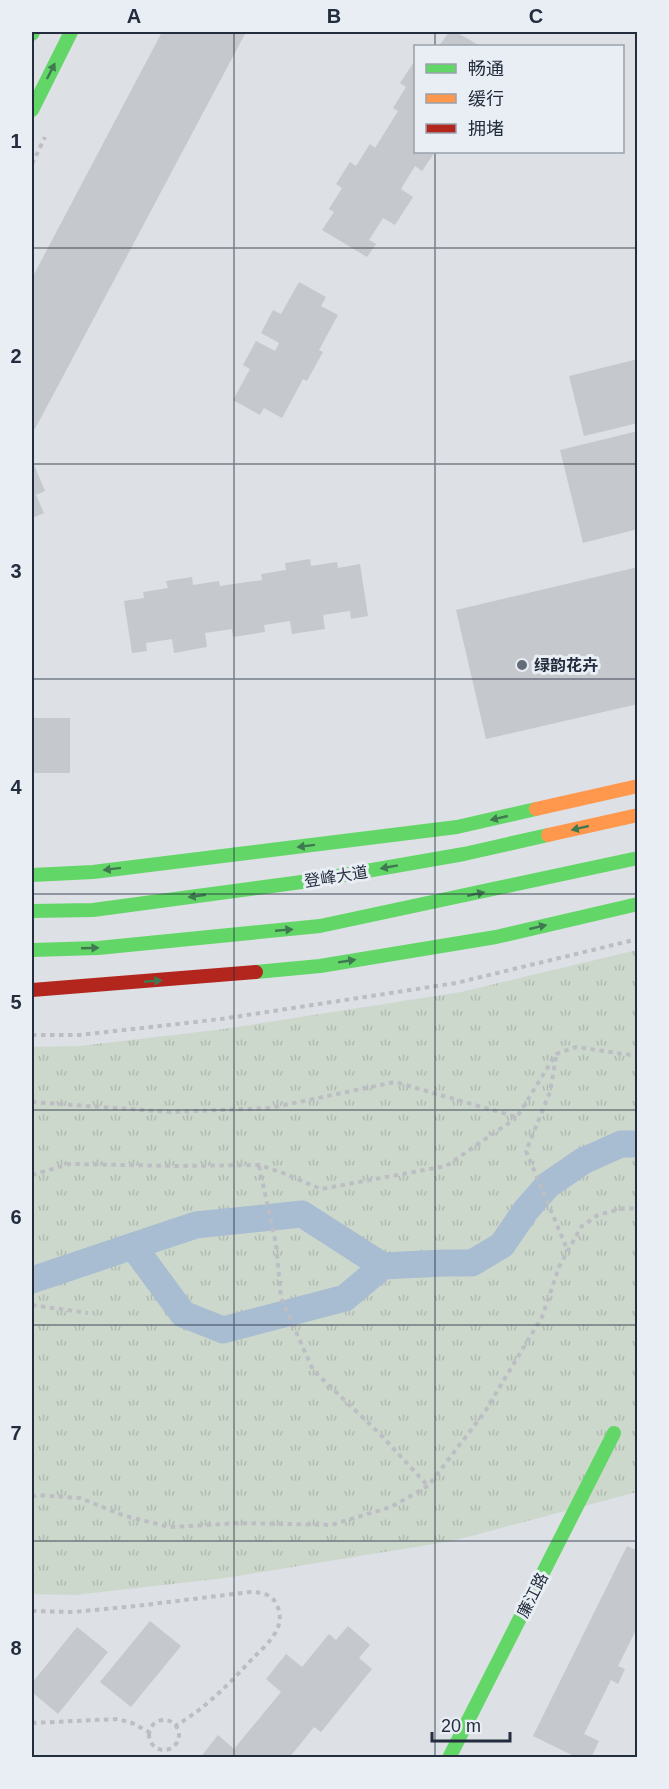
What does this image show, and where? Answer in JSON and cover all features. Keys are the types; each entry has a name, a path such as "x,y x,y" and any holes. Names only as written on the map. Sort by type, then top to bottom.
{"street":[{"path":"32,110 71,32"},
{"path":"32,875 93,872 457,827 638,786"},
{"name":"登峰大道","path":"32,911 93,910 309,881 465,854 638,815"},
{"path":"32,950 98,948 320,927 638,858"},
{"path":"32,990 320,966 496,937 638,904"},
{"name":"廉江路","path":"449,1758 614,1433"}],"path":[{"path":"32,1035 80,1035 221,1019 456,983 638,939"},
{"path":"32,1175 69,1164 259,1165 321,1190 446,1166 517,1117 556,1054 576,1047 638,1056"},
{"path":"556,1054 550,1092 526,1150 567,1250"},
{"path":"32,1102 171,1112 270,1108 395,1082 517,1117"},
{"path":"259,1165 276,1244 281,1298 313,1370 380,1434 428,1486"},
{"path":"32,1497 37,1495 80,1498 125,1516 170,1527 240,1523 331,1525 391,1507 428,1486 484,1413 542,1317 559,1267 581,1227 598,1215 620,1209 638,1208"},
{"path":"32,1305 88,1313"},
{"path":"32,1611 73,1612 250,1592 263,1592 275,1600 280,1612 279,1627 268,1642 215,1698 175,1726"},
{"path":"32,1723 118,1719 149,1732"},
{"path":"160,1720 169,1721 175,1726 178,1739 174,1746 168,1749 160,1750 149,1739 149,1732 153,1724 160,1720"},
{"path":"160,1750 162,1758"}],"green space":[{"path":"637,950 637,1492 452,1541 225,1578 75,1595 32,1594 32,1047 80,1046 224,1029 461,992"}],"building":[{"path":"162,32 246,32 35,429 32,427 32,278"},
{"path":"449,32 456,32 478,45 440,45"},
{"path":"414,62 414,153 434,153 422,171 415,166 401,189 413,197 395,225 383,218 369,240 376,244 367,257 322,230 334,212 329,209 342,188 336,184 350,162 356,166 370,144 375,148 398,111 393,108 406,87 400,83"},
{"path":"299,282 326,297 321,306 338,315 319,350 323,352 307,381 303,379 282,418 264,408 260,415 233,400 250,369 243,365 256,341 275,351 279,343 261,333 273,310 281,314"},
{"path":"638,359 638,423 584,436 569,376"},
{"path":"638,431 638,529 583,543 560,450"},
{"path":"32,463 45,491 36,495 44,513 32,518"},
{"path":"310,559 311,566 337,562 338,568 360,564 368,616 351,619 350,611 323,615 325,629 292,634 290,621 264,625 265,632 233,637 232,629 205,633 207,647 174,653 172,639 146,643 147,651 132,653 124,601 144,598 143,592 168,588 166,581 192,577 193,585 219,581 220,586 262,580 261,574 286,570 285,563"},
{"path":"638,567 638,704 486,739 456,610"},
{"path":"32,718 70,718 70,773 32,773"},
{"path":"627,1546 638,1551 638,1626 618,1666 625,1669 618,1684 611,1680 584,1734 599,1741 591,1758 578,1758 533,1736"},
{"path":"150,1621 181,1646 131,1707 100,1682"},
{"path":"348,1626 370,1645 359,1658 372,1669 321,1732 314,1727 289,1758 200,1758 218,1735 234,1749 281,1692 266,1679 286,1654 302,1667 329,1634 336,1640"},
{"path":"77,1627 108,1652 58,1714 32,1692 32,1683"}],"waterway":[{"path":"32,1280 133,1246 183,1314 223,1330 345,1298 383,1266 472,1263 502,1245 526,1210 548,1185 583,1161 621,1144 638,1144"},
{"path":"133,1246 196,1225 302,1214 383,1266"}],"traffic: fast":[{"path":"32,110 71,32"},
{"path":"32,875 93,872 457,827 536,809"},
{"path":"32,911 93,910 309,881 464,854 548,835"},
{"path":"32,950 98,948 320,926 638,858"},
{"path":"256,972 320,966 496,937 638,904"},
{"path":"449,1758 614,1433"}],"traffic: slow":[{"path":"536,809 638,786"},
{"path":"548,835 638,815"}],"traffic: jam":[{"path":"32,990 256,972"}],"place":[{"name":"绿韵花卉","path":"522,665"}]}
